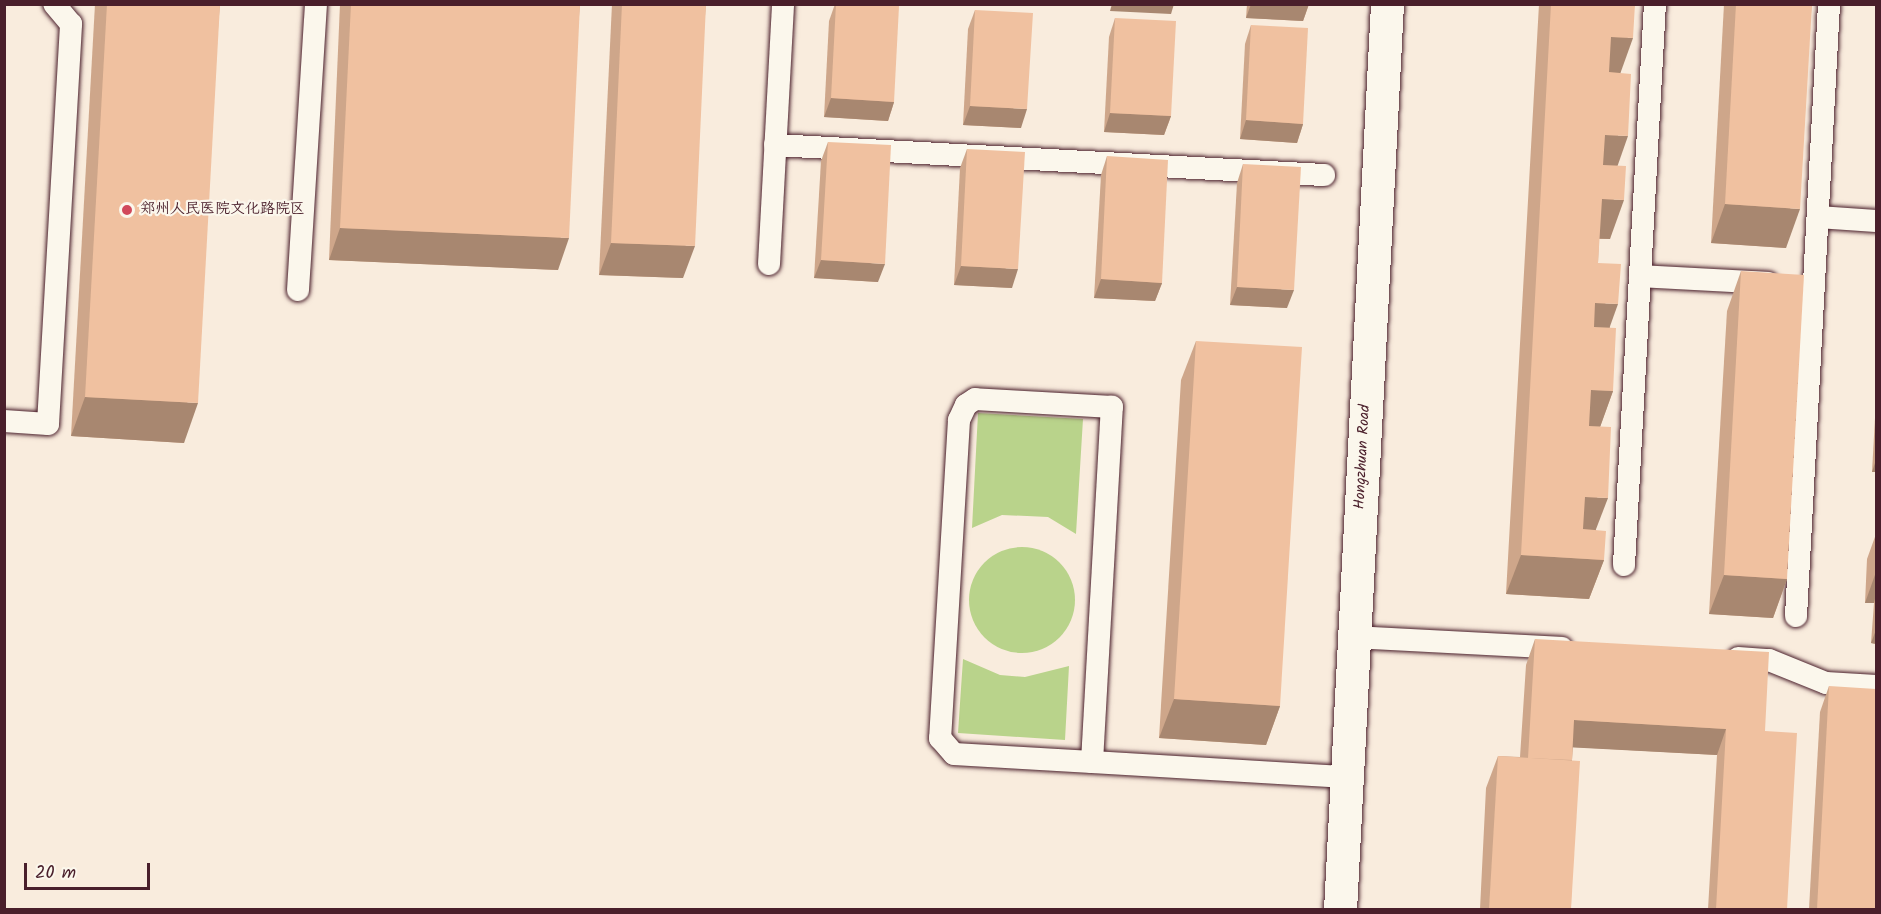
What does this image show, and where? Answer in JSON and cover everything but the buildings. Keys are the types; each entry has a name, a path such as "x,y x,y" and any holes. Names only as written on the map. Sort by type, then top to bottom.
{"street":[{"name":"Hongzhuan Road","path":"1340,909 1387,4"}],"lane":[{"path":"4,421 48,424 71,24 54,4"},
{"path":"298,290 316,4"},
{"path":"769,264 783,4"},
{"path":"1624,565 1654,4"},
{"path":"1796,616 1829,4"},
{"path":"775,146 1324,175"},
{"path":"1818,217 1876,220"},
{"path":"1640,276 1814,285"},
{"path":"1092,762 1112,407 975,399 966,405 959,420 940,738 954,754 1347,777"},
{"path":"1354,636 1579,649"},
{"path":"1721,657 1768,660 1826,683 1876,686"}],"green space":[{"path":"978,413 1083,419 1076,534 1048,517 1002,515 972,528"},
{"path":"1022,547 1042,551 1059,563 1071,580 1075,600 1071,620 1059,637 1042,649 1022,653 1002,649 985,637 973,620 969,600 973,580 985,563 1002,551"},
{"path":"963,659 1000,675 1025,677 1069,666 1065,740 958,733"}],"place":[{"name":"郑州人民医院文化路院区","path":"127,210"}]}
